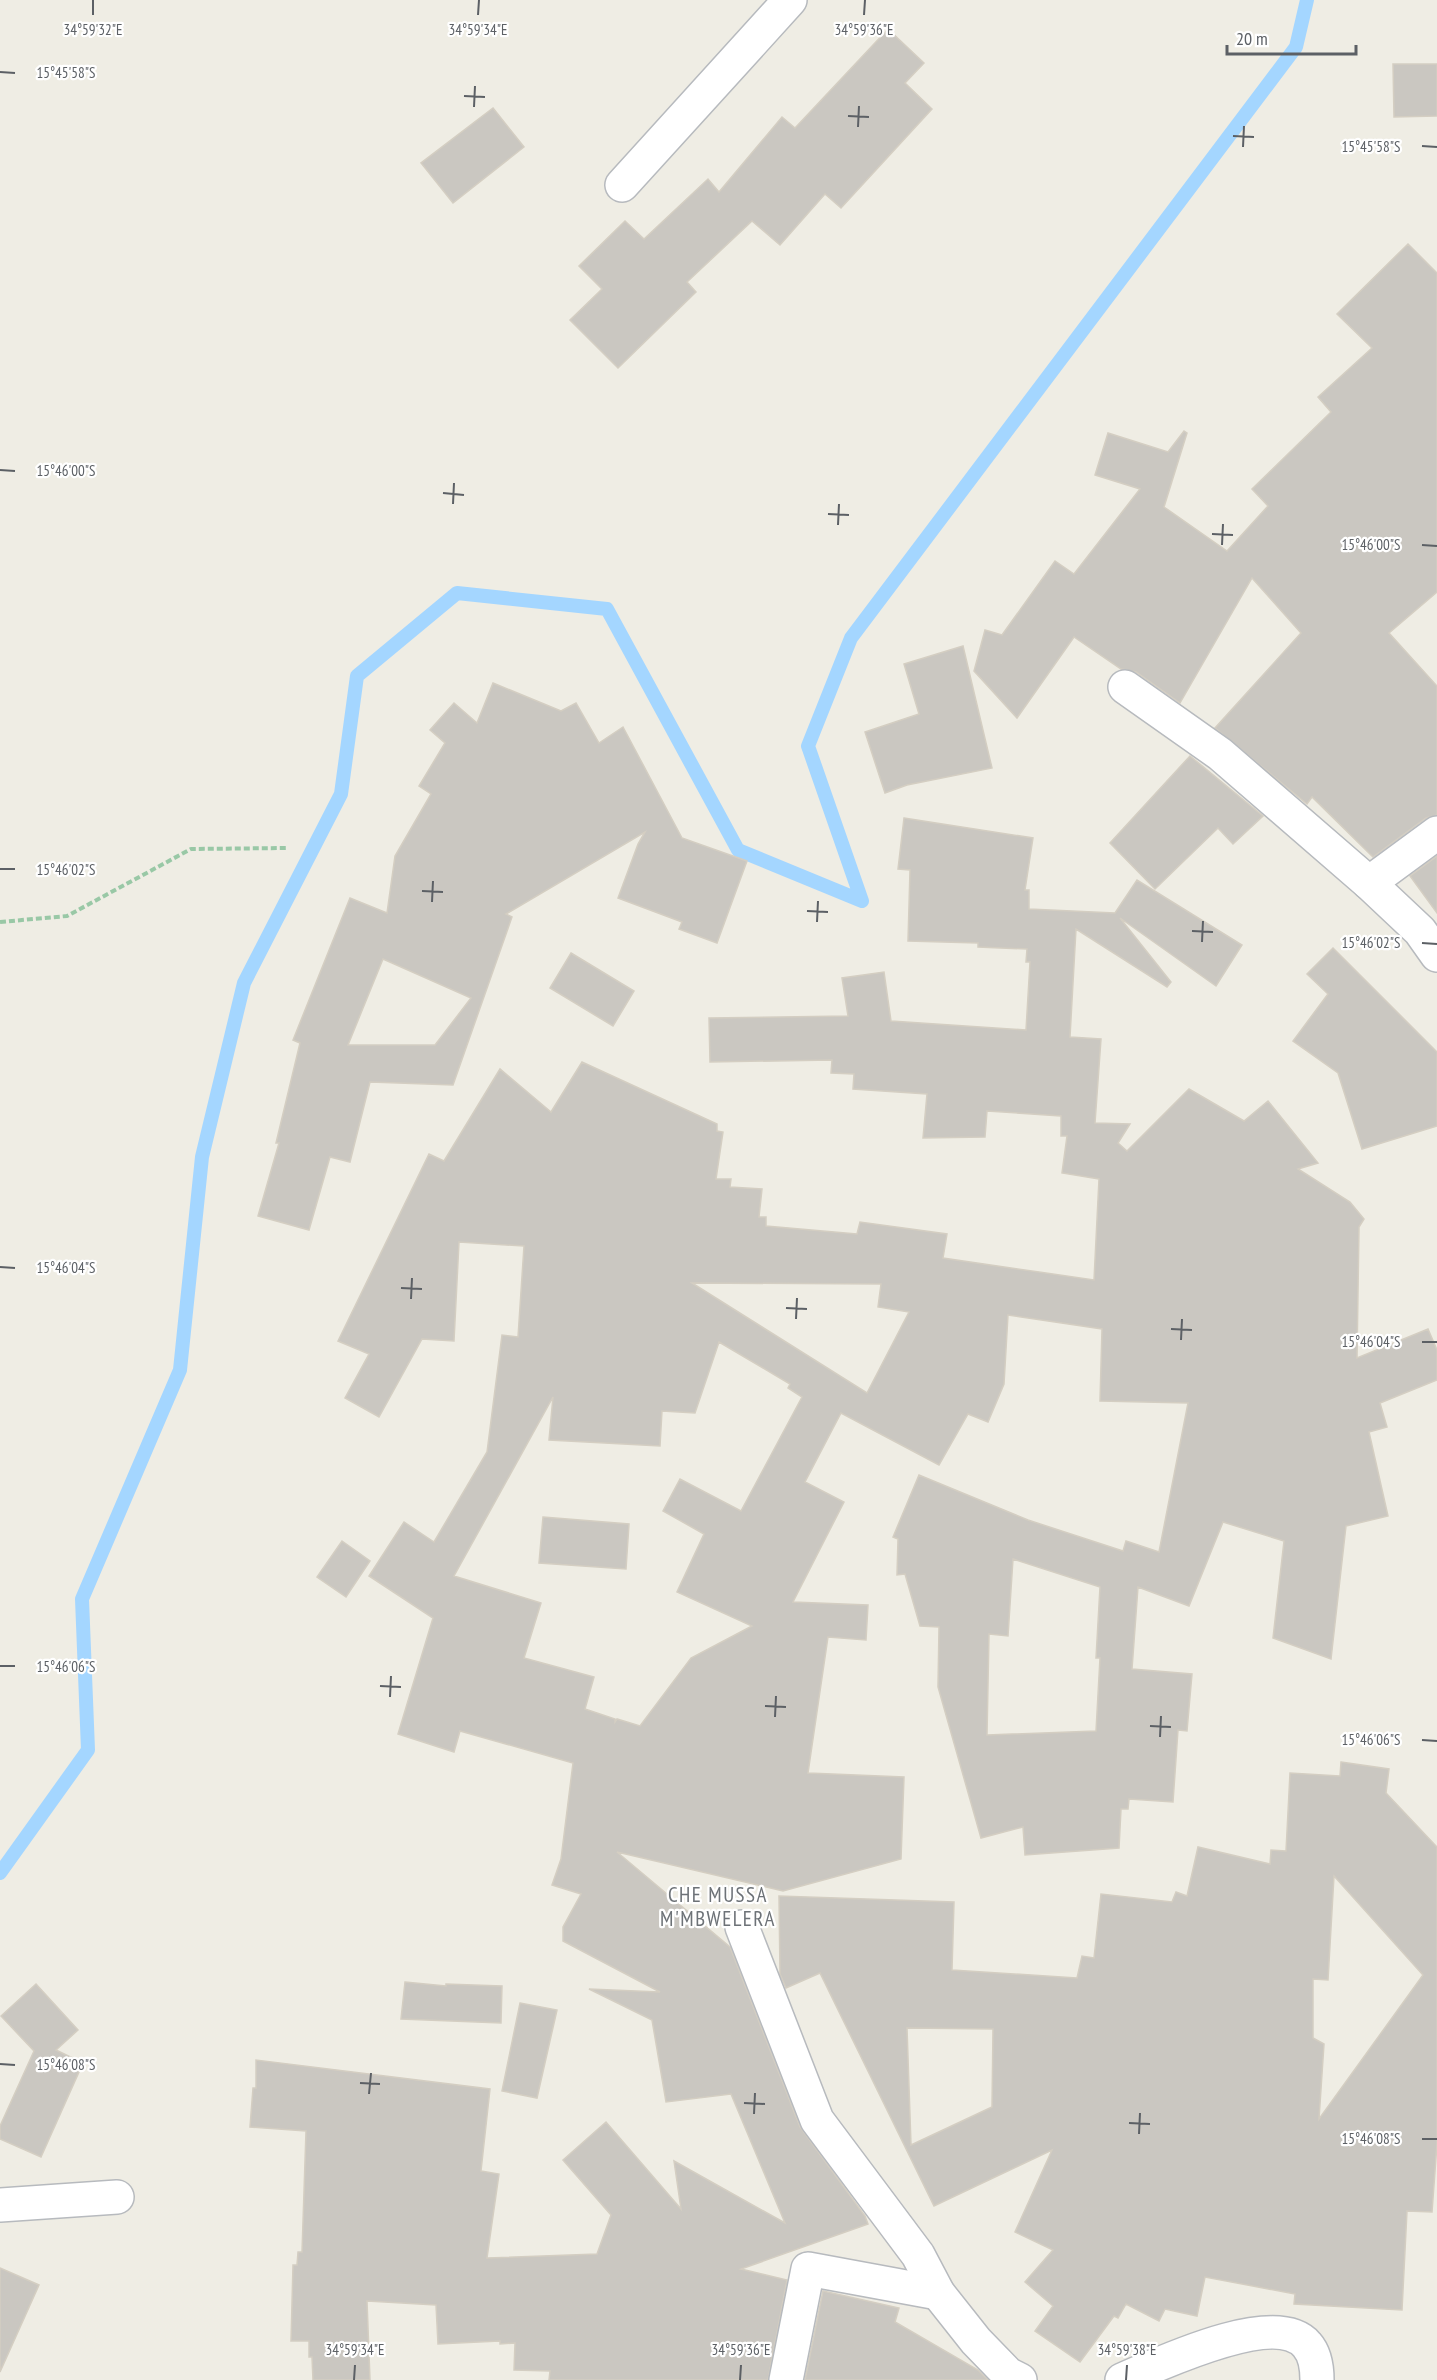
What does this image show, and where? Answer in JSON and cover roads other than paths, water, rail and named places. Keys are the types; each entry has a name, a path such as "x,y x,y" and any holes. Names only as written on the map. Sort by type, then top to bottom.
{"street":[{"path":"622,184 790,0"},
{"path":"1125,687 1220,754 1369,883 1420,931 1437,955"},
{"path":"1369,883 1437,832"},
{"path":"742,1927 817,2120 918,2255 938,2293 975,2341 1008,2374 1020,2380"},
{"path":"0,2205 117,2197"},
{"path":"786,2380 808,2269 938,2293"},
{"path":"1122,2380 1178,2355 1241,2336 1270,2332 1288,2335 1307,2345 1317,2366 1317,2380"}],"waterway":[{"path":"0,1873 88,1750 82,1599 180,1370 202,1157 244,983 341,794 357,676 457,593 607,609 738,850 862,901 808,746 851,638 1296,47 1307,0"}],"district":[{"name":"CHE MUSSA M'MBWELERA","path":"718,1907"}]}
